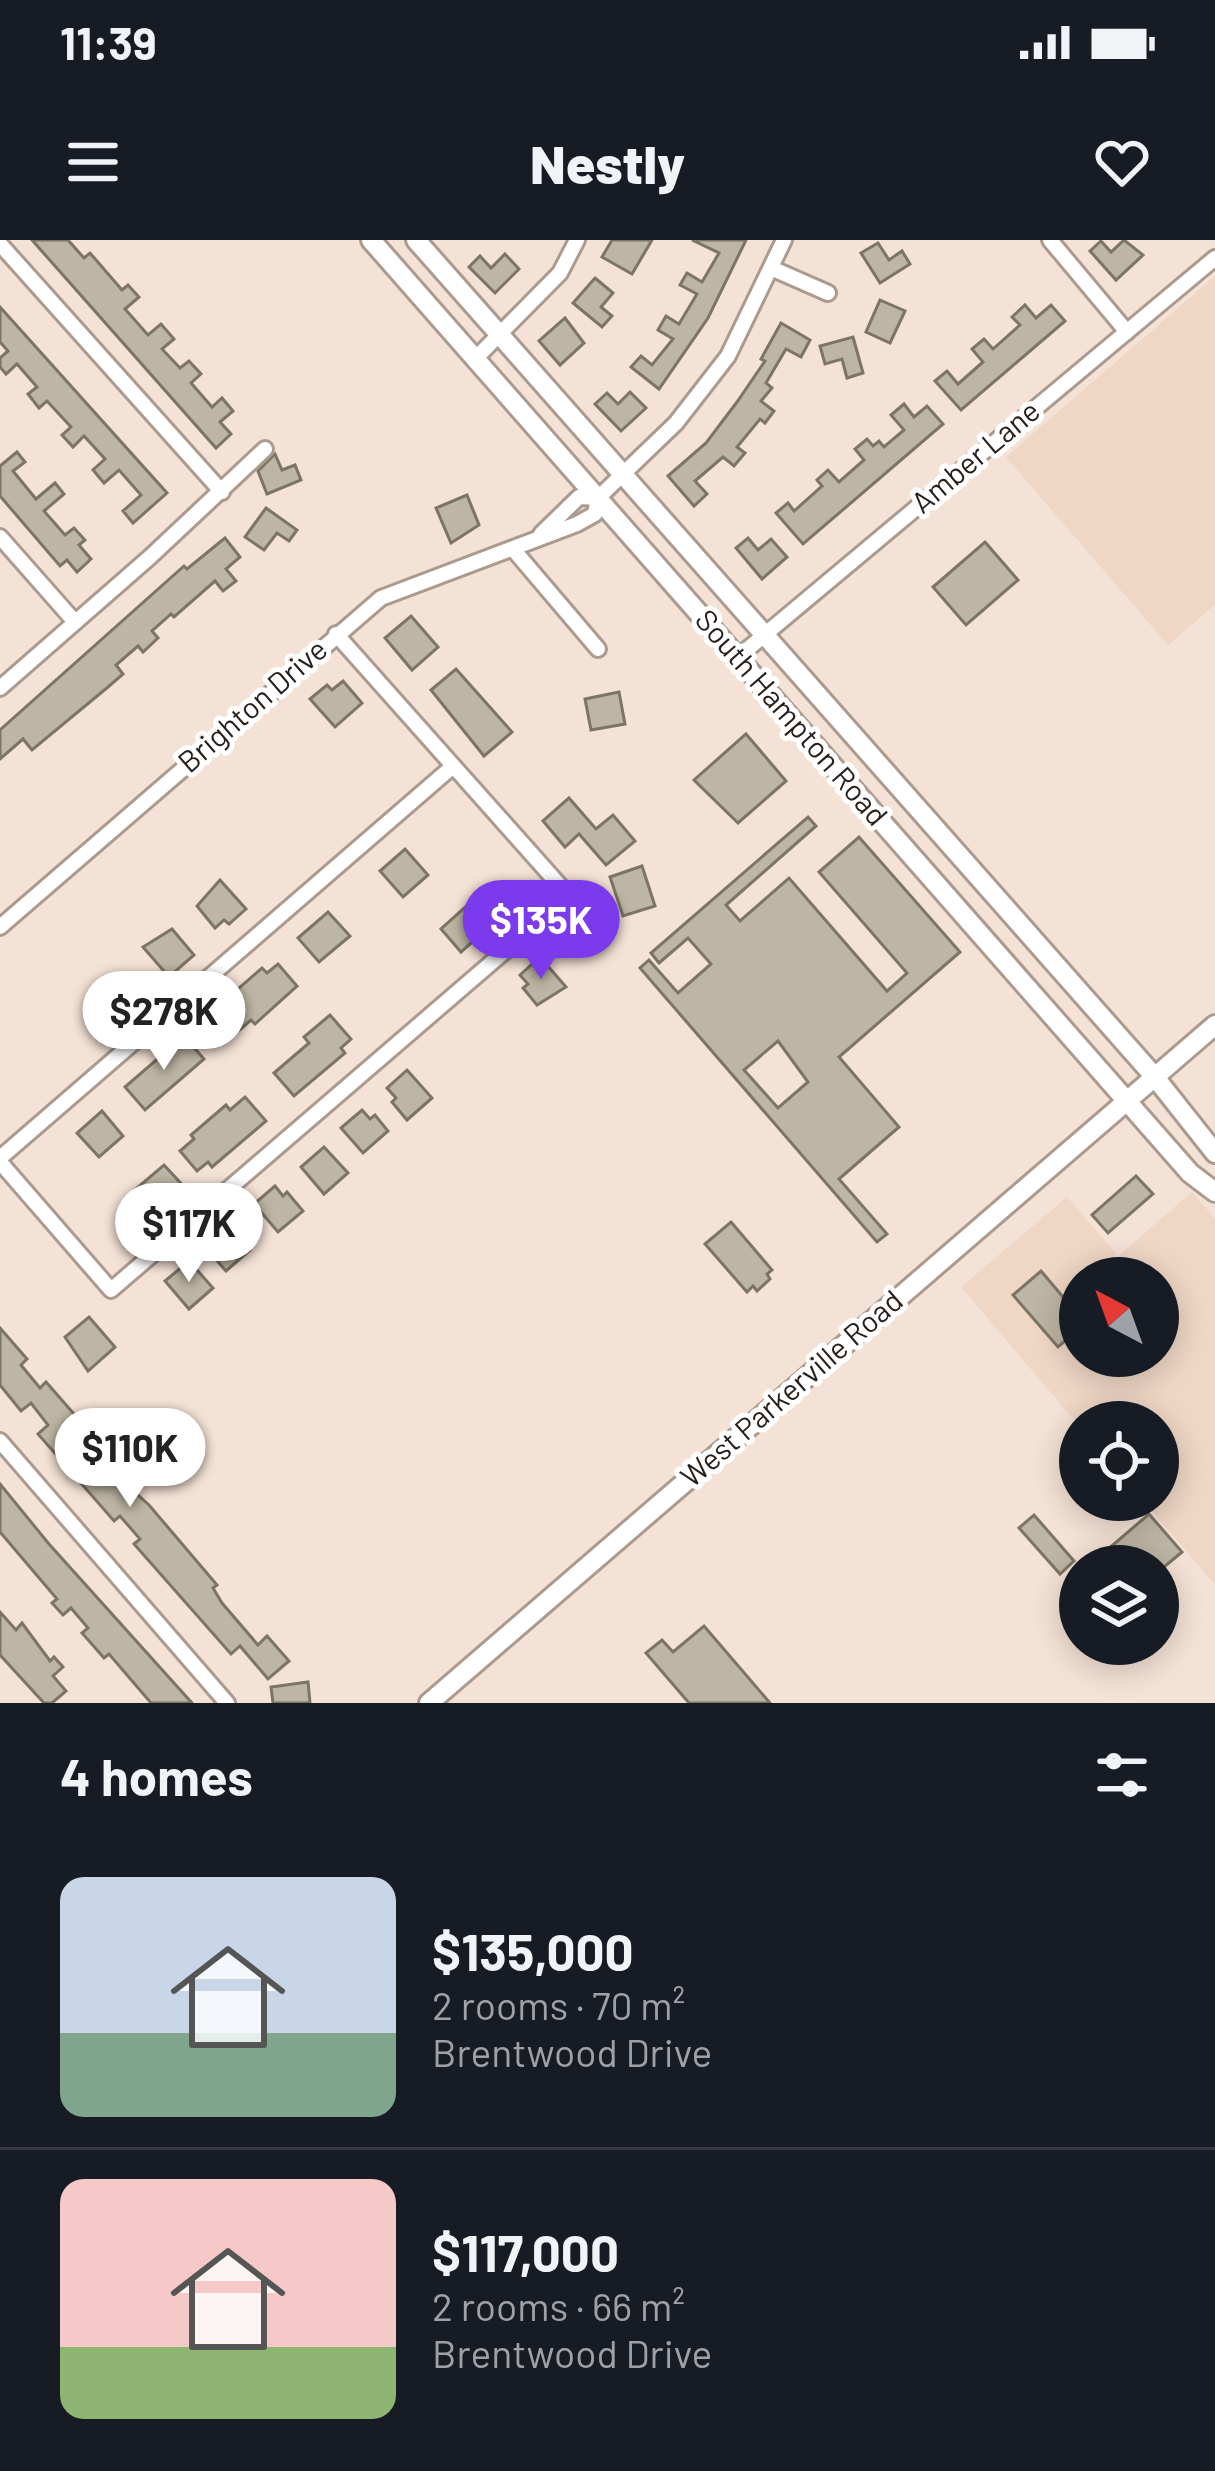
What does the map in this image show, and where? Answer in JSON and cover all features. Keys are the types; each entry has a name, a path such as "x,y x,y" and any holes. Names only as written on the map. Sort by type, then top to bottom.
{"main road":[{"name":"South Hampton Road","path":"371,240 1190,1173 1215,1192"},
{"name":"South Hampton Road","path":"416,240 1154,1076 1215,1153"},
{"name":"West Parkerville Road","path":"429,1703 1215,1024"}],"street":[{"path":"476,358 560,273 577,240"},
{"path":"598,498 676,423 728,356 784,240"},
{"path":"1050,240 1127,332"},
{"path":"0,244 222,492"},
{"name":"Amber Lane","path":"738,658 1215,258"},
{"path":"771,268 829,293"},
{"path":"0,688 222,492 265,448"},
{"name":"Brighton Drive","path":"0,927 381,598 595,514 598,498"},
{"path":"0,537 75,622"},
{"path":"513,549 598,649"},
{"path":"336,634 569,896 111,1290 0,1160 452,767"},
{"path":"0,1441 227,1703"}],"shaded area":[{"path":"1215,276 1215,605 1168,645 1006,457"},
{"path":"1192,1192 1215,1219 1215,1585 1160,1521 1179,1521 1179,1401 1059,1402 961,1287 1067,1197 1118,1256"}],"building":[{"path":"32,240 68,240 84,258 90,253 122,290 128,285 139,297 125,309 148,335 161,324 174,339 162,349 180,368 189,361 201,374 191,383 212,407 222,398 233,411 220,422 231,434 216,448"},
{"path":"612,240 652,240 632,274 602,257"},
{"path":"692,240 746,240 708,318 659,389 631,367 641,356 652,365 673,339 658,330 666,316 679,324 697,294 680,285 687,273 702,282 719,253"},
{"path":"1124,240 1143,255 1116,280 1090,251 1101,241 1111,252"},
{"path":"878,243 889,260 902,251 910,264 880,283 861,253"},
{"path":"505,254 519,269 495,293 469,267 480,256 491,268"},
{"path":"595,278 613,293 601,307 612,316 602,327 573,303"},
{"path":"880,300 905,311 890,343 866,332"},
{"path":"1025,305 1036,318 1051,305 1065,321 961,410 935,381 947,371 958,384 983,362 972,349 984,339 993,349 1020,325 1012,317"},
{"path":"0,307 167,493 133,523 123,511 141,495 119,470 104,483 93,470 105,459 84,436 73,447 62,435 71,427 47,401 39,408 28,394 37,387 17,364 6,374 0,367 0,358 8,351 0,342"},
{"path":"565,318 584,343 560,365 539,341"},
{"path":"781,323 810,340 801,357 786,349 766,383 772,388 761,401 774,411 765,423 760,419 737,447 745,453 734,466 723,457 695,481 707,494 694,506 668,476 706,443 737,402 765,361 761,359"},
{"path":"853,337 863,373 847,378 842,359 825,364 820,346"},
{"path":"630,392 646,408 621,431 595,404 607,393 618,404"},
{"path":"904,404 914,417 927,406 943,424 803,544 776,513 788,503 794,511 822,486 817,480 828,470 839,482 864,460 855,449 867,439 873,446 879,441 884,447 904,430 891,415"},
{"path":"17,452 25,462 13,471 36,499 55,483 64,494 44,511 65,535 74,528 85,540 79,545 91,559 77,572 67,560 60,566 0,496 0,466"},
{"path":"275,454 282,470 295,465 301,480 267,494 258,471"},
{"path":"467,495 479,525 451,543 436,508"},
{"path":"266,508 297,530 289,541 277,533 264,550 245,537"},
{"path":"225,538 240,557 226,569 236,581 223,591 215,581 174,617 171,614 152,631 158,638 143,652 138,646 116,665 123,674 108,687 32,750 23,739 0,759 0,730 184,566 187,569"},
{"path":"748,538 758,550 771,539 787,557 762,579 736,548"},
{"path":"985,542 1018,580 966,625 933,587"},
{"path":"411,616 438,647 412,670 385,638"},
{"path":"456,669 512,732 484,756 431,690"},
{"path":"343,681 362,703 335,727 310,699 327,685 332,690"},
{"path":"619,692 625,724 591,730 585,699"},
{"path":"746,734 786,781 738,823 694,780"},
{"path":"569,798 596,829 613,815 635,841 606,865 579,834 565,847 543,821"},
{"path":"808,817 816,826 726,905 740,921 789,878 887,991 907,973 819,872 859,837 960,952 839,1057 899,1127 839,1179 887,1234 877,1242 640,968 649,960 678,993 711,964 688,938 659,963 651,953","holes":["778,1041 808,1082 778,1108 744,1070"]},
{"path":"405,849 428,875 403,897 380,871"},
{"path":"642,866 655,906 623,916 610,877"},
{"path":"220,880 246,909 229,924 224,920 215,928 197,906"},
{"path":"471,902 491,925 461,952 441,929"},
{"path":"328,912 350,936 319,962 298,938"},
{"path":"172,929 194,955 169,977 143,947"},
{"path":"540,957 566,987 537,1005 523,988 528,984 520,975"},
{"path":"278,964 297,986 255,1024 251,1020 236,1033 215,1009 262,968 267,973"},
{"path":"330,1015 351,1039 341,1048 345,1053 294,1096 274,1073 309,1043 304,1037"},
{"path":"184,1036 204,1059 145,1110 125,1087"},
{"path":"407,1070 432,1098 407,1120 387,1088"},
{"path":"245,1097 266,1121 212,1167 208,1162 197,1171 180,1151 226,1105 230,1110"},
{"path":"362,1110 370,1119 375,1115 388,1131 363,1153 341,1128"},
{"path":"102,1111 123,1136 99,1157 77,1133"},
{"path":"324,1147 348,1173 324,1194 301,1167"},
{"path":"164,1165 187,1190 162,1212 149,1197 140,1205 130,1194"},
{"path":"1136,1176 1153,1194 1108,1233 1092,1215"},
{"path":"275,1186 303,1211 278,1232 254,1204"},
{"path":"731,1222 772,1270 767,1274 770,1279 757,1291 753,1286 747,1292 705,1244"},
{"path":"229,1226 250,1250 226,1271 205,1247"},
{"path":"189,1261 213,1288 189,1309 165,1281"},
{"path":"1041,1271 1059,1292 1059,1346 1058,1347 1013,1295"},
{"path":"89,1317 115,1347 88,1371 65,1337"},
{"path":"0,1328 27,1359 21,1365 40,1388 46,1382 102,1446 94,1454 126,1492 130,1488 149,1505 217,1585 213,1588 222,1603 258,1645 267,1636 289,1661 268,1679 240,1646 231,1654 134,1544 140,1539 120,1516 114,1521 38,1434 48,1425 31,1403 21,1411 0,1385"},
{"path":"0,1484 192,1703 151,1703 109,1654 104,1658 82,1633 88,1628 71,1608 63,1615 52,1603 57,1599 0,1532"},
{"path":"1034,1515 1060,1545 1059,1573 1019,1528"},
{"path":"1141,1521 1155,1521 1176,1545 1113,1545"},
{"path":"0,1612 16,1630 22,1623 50,1661 54,1657 63,1667 53,1676 66,1691 52,1703 44,1703 0,1655"},
{"path":"704,1626 770,1703 689,1703 646,1653 662,1640 673,1652"},
{"path":"308,1682 310,1703 273,1703 271,1687"}]}
